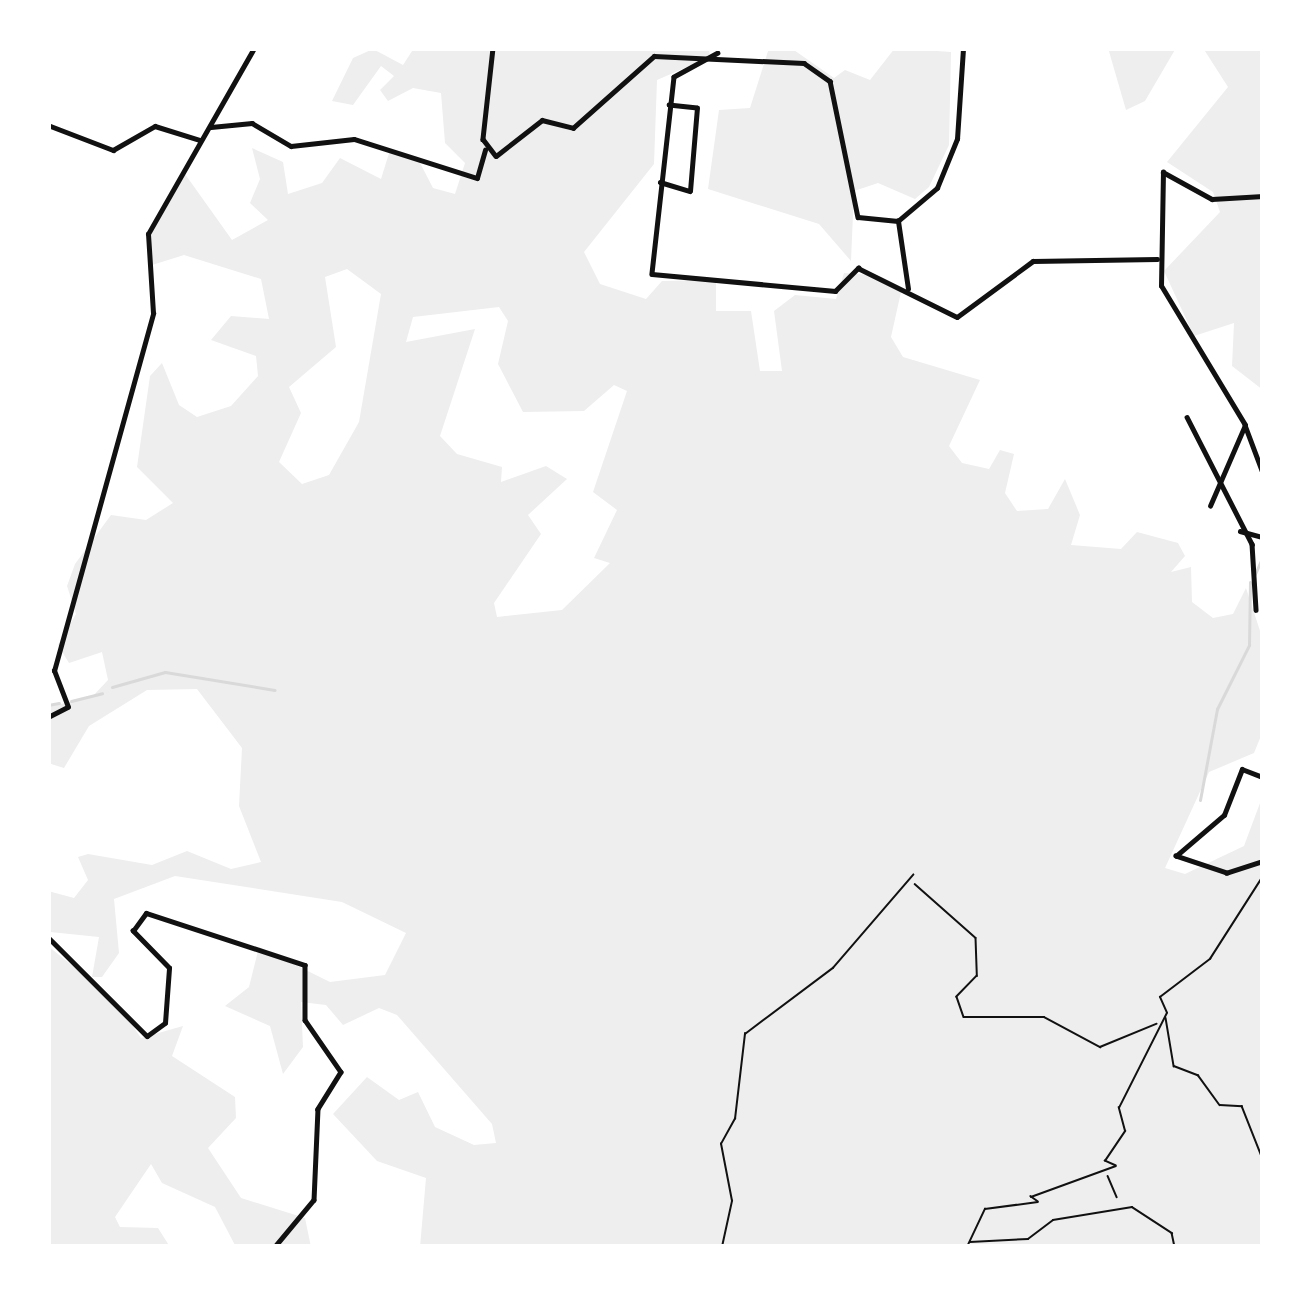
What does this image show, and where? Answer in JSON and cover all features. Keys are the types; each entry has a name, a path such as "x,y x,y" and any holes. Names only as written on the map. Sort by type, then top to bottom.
{"street":[{"path":"48,717 68,706 55,671 153,313 145,245 254,48"},
{"path":"211,127 252,123 291,146 354,139 478,178 485,150 493,48"},
{"path":"485,150 501,154 542,120 573,128 641,62 718,52 824,73 858,217 898,221 937,188 957,139 963,48"},
{"path":"646,287 652,274 674,77 718,52"},
{"path":"660,182 690,191 697,109 669,105"},
{"path":"48,125 113,150 155,126 200,140"},
{"path":"1263,196 1212,199 1168,169 1157,259 1166,300 1245,425 1263,473"},
{"path":"898,221 909,292"},
{"path":"652,274 835,291 858,268 965,316 1033,261 1157,259"},
{"path":"1187,417 1223,474 1240,531 1256,560 1256,610"},
{"path":"1210,506 1245,425"},
{"path":"1240,531 1263,537"},
{"path":"1261,862 1227,873 1176,856 1224,814 1242,769 1263,777"},
{"path":"48,937 141,1036 165,1023 169,968 133,931 146,914 305,964 305,1020 341,1072 318,1109 314,1200 275,1247"}],"path":[{"path":"722,1247 726,1192 721,1144 735,1119 745,1034 843,959 913,875"},
{"path":"1263,876 1210,959 1160,997 1174,1066 1198,1075 1220,1105 1242,1106 1263,1159"},
{"path":"915,884 976,938 976,976 958,997 964,1017 1044,1017 1100,1047 1158,1024"},
{"path":"1117,1197 1108,1172 1125,1131 1125,1090 1166,1014"},
{"path":"967,1247 986,1209 1038,1202 1031,1197 1108,1172"},
{"path":"967,1241 1028,1239 1053,1220 1132,1207 1172,1233 1174,1247"}],"shaded area":[{"path":"414,48 709,48 710,57 657,80 654,164 584,252 600,284 646,299 662,281 716,280 716,311 751,311 760,371 782,371 774,311 795,295 836,299 844,273 870,275 901,292 891,337 903,357 980,380 949,446 962,463 989,469 1000,450 1014,454 1005,493 1017,511 1048,509 1065,479 1080,515 1071,545 1121,549 1137,532 1178,543 1185,556 1171,572 1191,567 1192,602 1213,618 1233,614 1246,588 1263,640 1263,731 1254,753 1209,772 1165,868 1185,874 1244,846 1263,795 1263,1247 420,1247 426,1178 377,1161 333,1114 367,1077 399,1100 418,1092 435,1127 474,1145 496,1143 492,1124 397,1015 379,1008 343,1025 326,1005 301,1002 303,1047 283,1074 270,1026 225,1006 249,987 259,947 330,982 385,975 406,933 342,902 175,876 114,899 119,953 102,977 92,977 99,937 50,932 48,891 74,898 88,880 78,857 88,854 152,865 187,851 231,869 261,862 239,806 242,748 197,689 147,690 89,726 64,768 48,763 48,707 92,697 108,680 102,652 69,663 58,645 76,614 67,586 75,564 111,515 146,520 173,503 137,467 150,376 162,363 179,405 197,417 231,406 258,376 256,356 211,340 231,316 269,319 261,279 184,255 152,265 152,229 185,174 232,240 268,220 250,203 260,179 252,148 283,162 288,194 322,183 340,158 381,179 390,150 417,157 433,188 455,194 465,163 445,143 441,93 413,88 388,101 380,90 394,76 381,66 353,105 332,101 353,58 373,49 403,65","holes":["347,269 381,294 359,422 329,475 302,484 279,462 301,413 289,387 336,347 325,277","499,307 508,321 498,364 523,412 584,411 614,385 627,391 593,492 617,510 594,558 610,563 562,610 497,617 494,603 541,534 528,515 567,479 546,466 501,482 502,467 457,454 440,436 475,329 406,342 413,317"]},
{"path":"769,48 791,48 834,78 845,70 870,80 895,48 951,52 949,145 929,187 915,199 878,183 854,191 851,261 819,224 708,189 719,110 750,108"},
{"path":"1108,48 1176,48 1145,101 1126,110"},
{"path":"1203,48 1263,48 1263,390 1232,366 1234,323 1194,336 1164,271 1220,212 1213,192 1167,162 1228,87"},
{"path":"48,946 116,1001 141,1038 183,1026 172,1056 235,1097 236,1118 208,1148 241,1198 305,1218 311,1247 236,1247 215,1207 162,1183 151,1164 115,1217 120,1227 158,1228 170,1247 48,1247"}],"waterway":[{"path":"1255,574 1263,556"},
{"path":"1200,800 1217,709 1249,645 1250,582"},
{"path":"112,687 165,672 275,690"},
{"path":"71,701 102,693"},
{"path":"48,705 59,703"}]}
